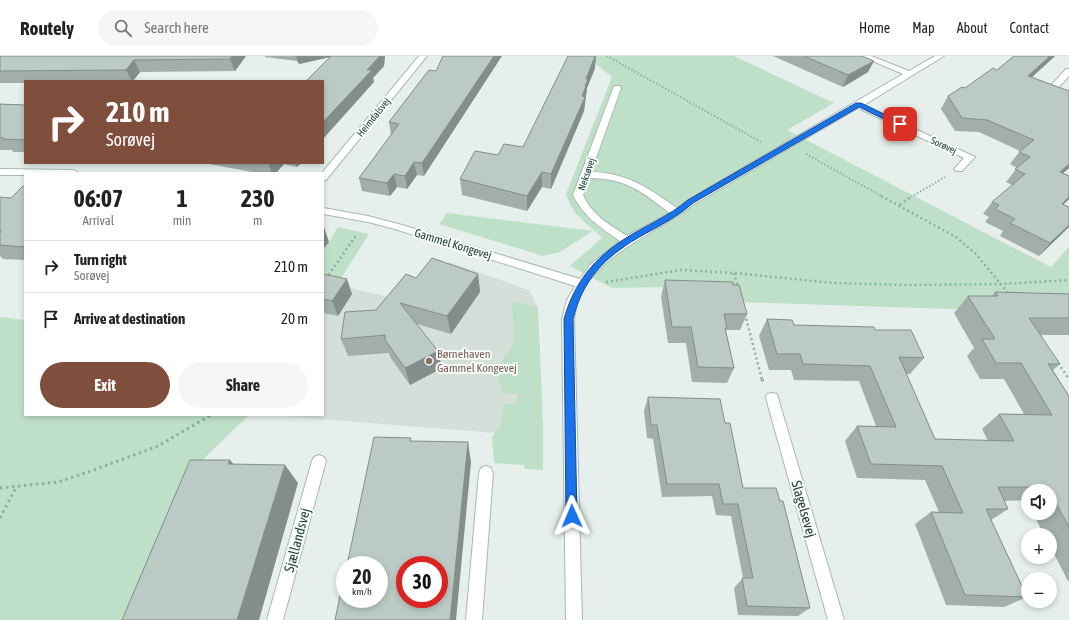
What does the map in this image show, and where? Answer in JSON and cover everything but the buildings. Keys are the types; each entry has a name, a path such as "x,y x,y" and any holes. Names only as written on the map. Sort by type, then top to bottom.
{"street":[{"name":"Heimdalsvej","path":"324,177 423,56"},
{"path":"865,56 909,74"},
{"path":"574,620 568,319 573,300 582,284 595,267 627,241 677,213 691,202 940,56"},
{"path":"1048,94 1069,72"},
{"name":"Neksøvej","path":"617,88 578,194 583,206 593,217 627,241"},
{"name":"Sorøvej","path":"858,105 970,157 959,169"},
{"path":"0,172 24,172"},
{"path":"585,175 606,176 622,179 642,188 677,213"},
{"name":"Gammel Kongevej","path":"324,210 368,219 582,284"},
{"name":"Slagelsevej","path":"772,398 836,620"},
{"name":"Sjællandsvej","path":"276,620 319,461"},
{"path":"474,620 486,473"}],"path":[{"path":"607,56 784,148 900,205 956,237 974,252 1002,284 1011,297"},
{"path":"900,205 914,194 959,169"},
{"path":"324,282 368,219"},
{"path":"582,284 620,281 681,270 734,273 834,283 908,285 1002,284 1069,280"},
{"path":"734,273 740,296"},
{"path":"744,311 763,386 772,398"},
{"path":"1056,360 1069,379"},
{"path":"0,488 58,482 158,446 209,416"},
{"path":"0,518 17,486"}],"shaded area":[{"name":"Børnehaven Gammel Kongevej","path":"449,262 529,290 538,308 533,436 283,416 324,416 324,306 338,285 401,300 436,276"}],"green space":[{"path":"586,56 734,56 834,103 787,130 1051,267 1069,247 1069,313 737,302 734,286 612,288 570,266 602,238 581,219 573,209 566,194 612,77"},
{"path":"447,213 593,231 560,252 543,256 439,224"},
{"path":"338,227 369,234 324,305 324,250"},
{"path":"512,301 538,308 543,424 543,470 525,469 524,465 494,463 492,437 501,424 503,404 517,404 517,394 504,394 500,386 499,377 499,368 513,341 514,331"},
{"path":"0,317 24,320 24,416 248,416 194,468 132,620 0,620"}],"place":[{"name":"Børnehaven Gammel Kongevej","path":"429,361"}],"route":[{"path":"572,516 568,319 573,300 582,284 595,267 627,241 677,213 691,202 858,105 900,124"}]}
